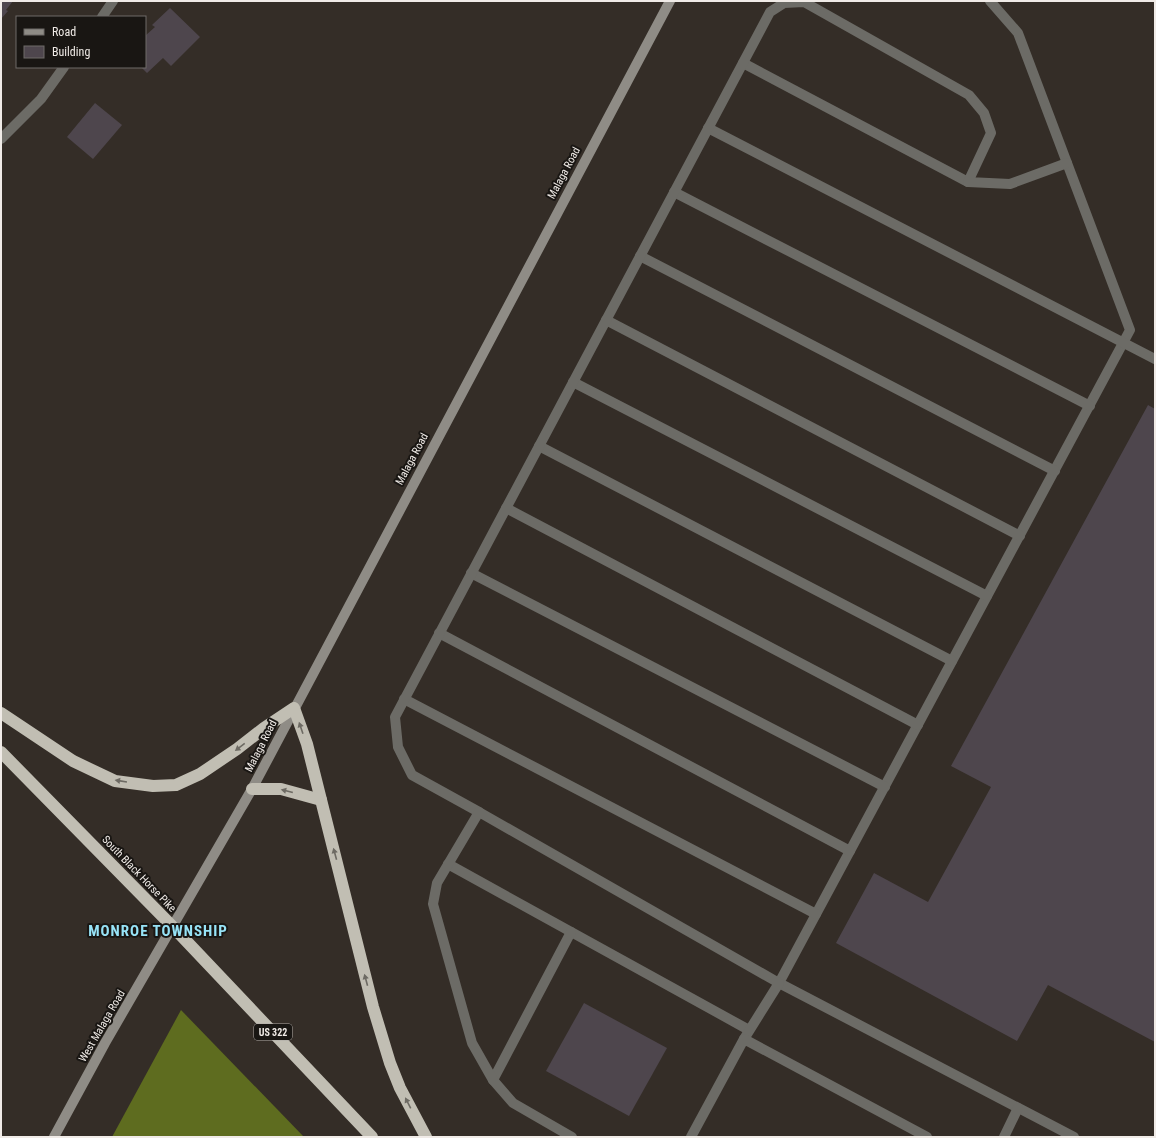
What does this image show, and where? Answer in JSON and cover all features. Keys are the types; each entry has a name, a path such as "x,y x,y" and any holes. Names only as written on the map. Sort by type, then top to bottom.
{"highway":[{"path":"1,713 73,761 115,781 153,786 176,785 200,774 294,708 307,744 373,1007 390,1063 400,1088 426,1137"},
{"name":"South Black Horse Pike","path":"1,752 173,927 372,1137"},
{"path":"252,789 281,789 321,800"}],"main road":[{"name":"Malaga Road","path":"173,927 252,789 670,1"},
{"name":"West Malaga Road","path":"54,1137 105,1043 173,927"}],"street":[{"path":"103,16 113,1"},
{"path":"691,1137 746,1035 779,983 1130,330 1018,34 990,1"},
{"path":"968,182 991,133 984,113 969,95 804,2 784,3 770,12 404,699 395,717 398,747 412,775 779,983 1074,1137"},
{"path":"743,63 968,182 1010,184 1067,163"},
{"path":"1,140 41,99 63,68"},
{"path":"708,128 1155,359"},
{"path":"674,192 1090,406"},
{"path":"640,256 1055,471"},
{"path":"606,320 1020,536"},
{"path":"573,382 987,596"},
{"path":"539,446 952,661"},
{"path":"506,508 918,725"},
{"path":"471,573 885,787"},
{"path":"439,633 850,852"},
{"path":"404,699 816,914"},
{"path":"479,812 438,883 433,904 472,1043 492,1080 513,1103 572,1137"},
{"path":"448,864 571,932 746,1035 927,1137"},
{"path":"492,1080 571,932"},
{"path":"1004,1137 1018,1108"}],"green space":[{"path":"181,1010 304,1137 112,1137"}],"building":[{"path":"1,1 13,1 6,10 8,11 1,19"},
{"path":"170,8 200,37 171,66 163,58 147,73 142,68 146,68 146,35 155,27 152,25"},
{"path":"95,103 122,125 93,159 67,137"},
{"path":"1148,405 1155,409 1155,1042 1048,985 1017,1041 836,943 874,873 928,902 991,787 951,766"},
{"path":"584,1003 667,1048 629,1116 546,1071"}],"district":[{"name":"MONROE TOWNSHIP","path":"158,931"}]}
